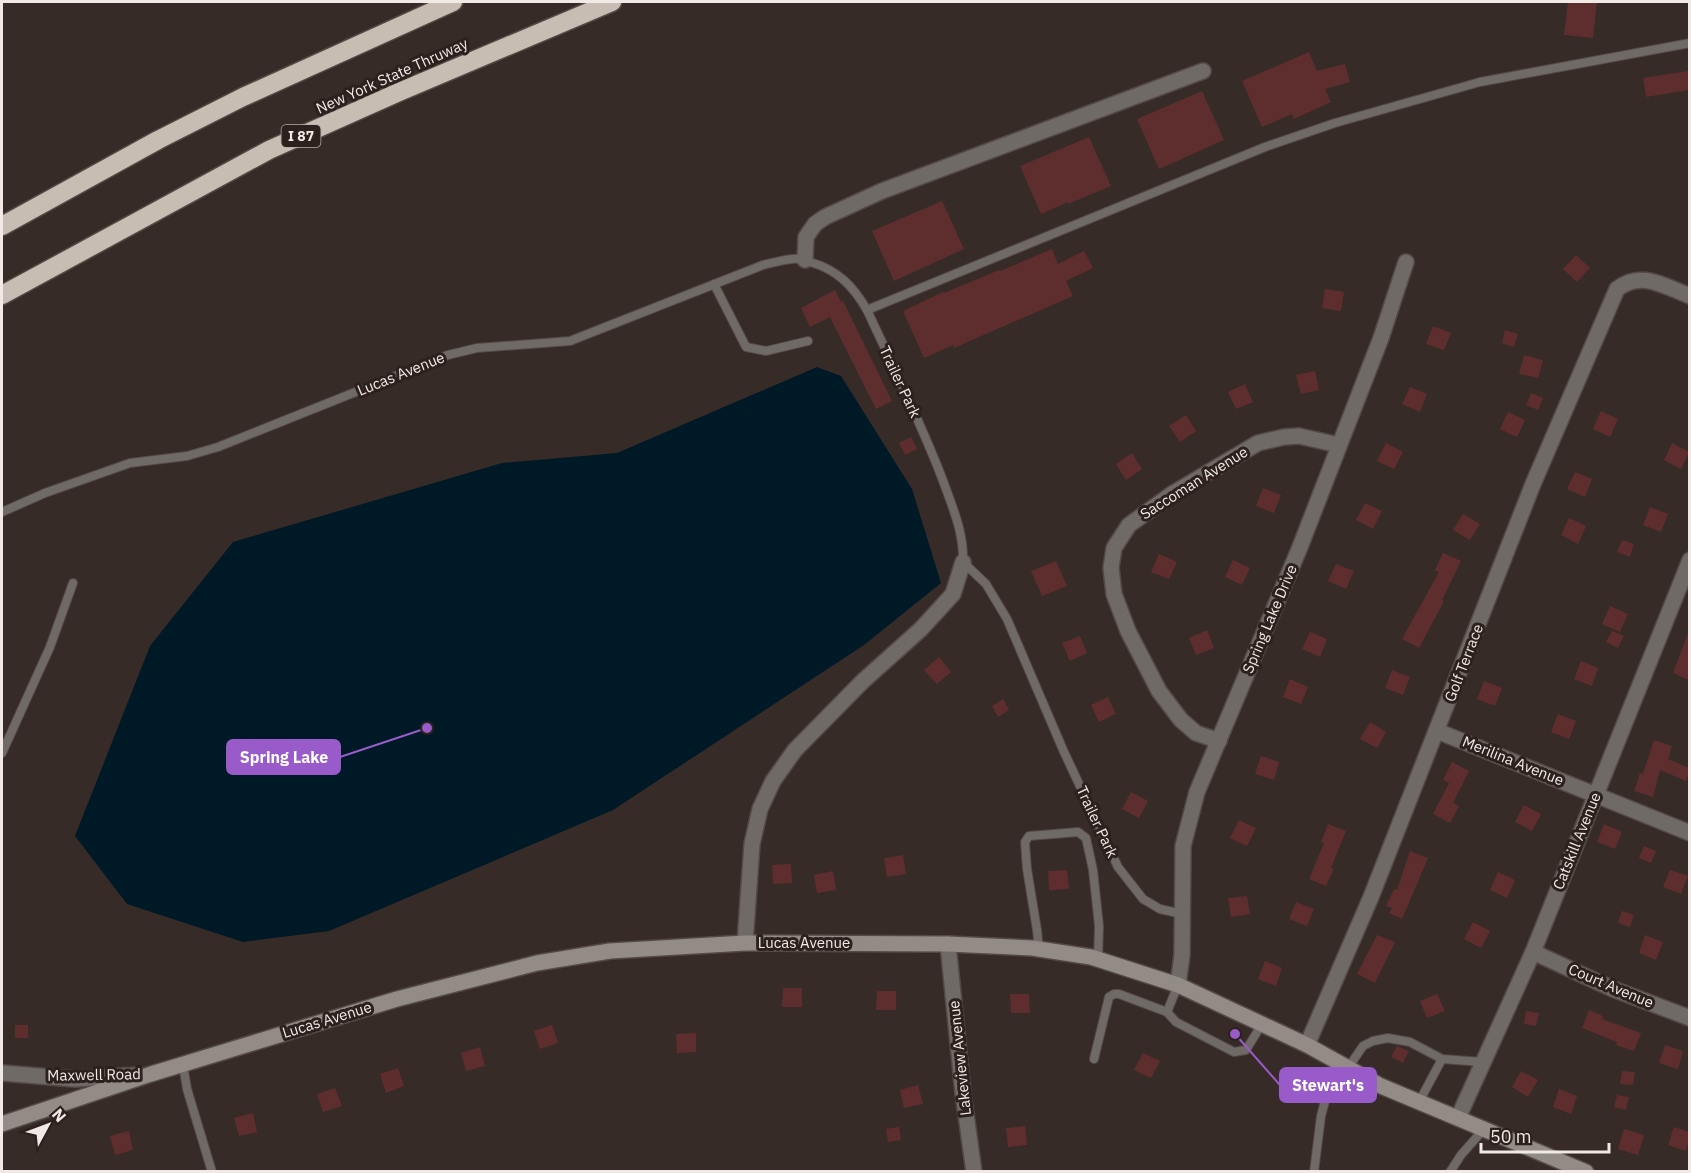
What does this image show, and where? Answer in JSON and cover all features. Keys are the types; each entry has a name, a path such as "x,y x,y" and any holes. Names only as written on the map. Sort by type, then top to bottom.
{"highway":[{"path":"2,226 158,140 243,97 453,2"},
{"name":"New York State Thruway","path":"2,295 269,150 612,2"}],"street":[{"path":"805,260 806,237 815,224 825,217 882,191 1203,71"},
{"name":"Spring Lake Drive","path":"1179,985 1182,955 1183,846 1197,792 1300,547 1381,338 1406,262"},
{"name":"Golf Terrace","path":"1307,1045 1371,897 1533,484 1617,289 1624,283 1638,279 1649,280 1689,296"},
{"name":"Saccoman Avenue","path":"1218,741 1196,733 1182,720 1159,691 1128,631 1114,594 1111,568 1114,548 1129,525 1172,494 1258,443 1299,436 1339,445"},
{"name":"Catskill Avenue","path":"1458,1118 1533,952 1689,560"},
{"path":"745,943 752,844 760,809 773,781 795,750 863,681 921,629 953,594 963,562"},
{"name":"Merilina Avenue","path":"1437,730 1689,833"},
{"name":"Lucas Avenue","path":"2,1124 151,1074 397,999 537,963 610,951 745,943 948,944 1039,949 1098,959 1179,985 1307,1045 1381,1086 1575,1168"},
{"name":"Lakeview Avenue","path":"948,944 963,1093 974,1172"},
{"name":"Court Avenue","path":"1533,952 1613,989 1689,1018"},
{"name":"Maxwell Road","path":"2,1073 75,1079 151,1074"}],"lane":[{"path":"867,310 1265,147 1335,123 1480,81 1689,43"},
{"name":"Lucas Avenue","path":"2,512 45,493 130,463 187,456 218,447 448,355 477,348 570,341 763,265 792,259 805,260"},
{"name":"Trailer Park","path":"805,260 832,270 842,278 857,294 867,310 927,439 960,526 964,548 963,562 986,584 1007,619 1064,752 1118,867 1143,899 1160,909 1182,914"},
{"path":"714,284 746,347 765,351 808,341"},
{"path":"2,753 50,647 73,583"},
{"path":"1039,949 1026,868 1025,842 1029,836 1078,832 1086,838 1093,870 1099,926 1098,959"},
{"path":"1167,1012 1179,985"},
{"path":"1094,1059 1109,997 1114,994 1167,1012 1176,1022 1234,1052 1246,1050 1262,1024"},
{"path":"1314,1172 1321,1116 1342,1065 1363,1046 1373,1041 1389,1038 1410,1042 1442,1059 1483,1062"},
{"path":"1419,1102 1442,1059"},
{"path":"183,1065 186,1089 212,1172"},
{"path":"1450,1172 1461,1155 1485,1129"}],"water":[{"path":"817,367 841,376 912,489 941,583 864,645 613,810 329,931 243,942 127,904 75,836 150,646 233,542 502,463 617,453"}],"building":[{"path":"1568,2 1597,2 1593,38 1564,35"},
{"path":"1309,52 1317,71 1345,64 1350,82 1325,89 1331,102 1294,119 1292,114 1262,127 1242,81"},
{"path":"1688,71 1689,90 1646,97 1643,78"},
{"path":"1202,91 1224,140 1159,169 1137,119"},
{"path":"1089,137 1111,186 1041,214 1020,166"},
{"path":"942,201 964,249 894,281 872,231"},
{"path":"1052,249 1058,264 1084,251 1093,268 1066,281 1073,296 954,348 953,345 924,358 903,311 943,292"},
{"path":"1576,255 1590,268 1577,282 1563,269"},
{"path":"1325,289 1344,292 1341,311 1322,308"},
{"path":"835,290 841,302 843,301 892,401 876,409 830,317 810,327 801,308"},
{"path":"1433,326 1451,333 1444,350 1426,344"},
{"path":"1505,330 1518,334 1514,347 1502,343"},
{"path":"1524,355 1543,360 1538,378 1519,374"},
{"path":"1315,371 1319,390 1301,394 1296,375"},
{"path":"1245,384 1253,402 1236,409 1228,392"},
{"path":"1410,387 1427,394 1420,412 1402,404"},
{"path":"1531,393 1543,398 1538,410 1526,405"},
{"path":"1601,411 1618,419 1610,437 1593,429"},
{"path":"1508,412 1525,420 1517,437 1500,429"},
{"path":"1186,415 1196,431 1180,442 1169,426"},
{"path":"911,437 917,449 905,455 899,443"},
{"path":"1386,443 1403,452 1394,469 1377,461"},
{"path":"1672,443 1689,452 1681,469 1664,460"},
{"path":"1132,453 1142,469 1126,480 1116,464"},
{"path":"1575,472 1592,479 1585,497 1567,489"},
{"path":"1263,488 1281,495 1274,513 1256,506"},
{"path":"1365,503 1382,511 1373,529 1356,520"},
{"path":"1650,507 1668,514 1661,532 1643,525"},
{"path":"1463,514 1480,524 1470,540 1453,530"},
{"path":"1569,518 1586,526 1578,544 1561,535"},
{"path":"1622,540 1634,544 1630,557 1617,552"},
{"path":"1443,553 1461,561 1442,600 1444,601 1419,648 1402,639 1439,572 1435,570"},
{"path":"1159,554 1177,562 1169,579 1151,572"},
{"path":"1233,560 1250,568 1242,585 1225,577"},
{"path":"1056,561 1067,586 1042,596 1031,571"},
{"path":"1336,564 1354,571 1346,589 1328,581"},
{"path":"1610,606 1628,614 1620,632 1602,624"},
{"path":"1207,630 1214,648 1196,655 1189,638"},
{"path":"1612,631 1624,636 1618,648 1606,642"},
{"path":"1310,632 1327,639 1320,657 1302,649"},
{"path":"1689,633 1689,680 1673,673"},
{"path":"1080,636 1087,653 1070,661 1062,643"},
{"path":"939,657 951,672 937,684 924,670"},
{"path":"1581,661 1598,668 1592,686 1574,679"},
{"path":"1392,670 1410,677 1403,695 1385,688"},
{"path":"1290,679 1308,687 1301,704 1283,697"},
{"path":"1484,681 1502,688 1495,706 1477,699"},
{"path":"1108,697 1116,714 1099,722 1091,705"},
{"path":"1003,699 1009,710 998,717 992,706"},
{"path":"1558,714 1576,721 1569,739 1551,732"},
{"path":"1370,722 1386,732 1377,748 1360,739"},
{"path":"1654,740 1672,746 1668,759 1689,768 1689,773 1686,781 1660,770 1653,797 1634,791 1640,773 1643,774"},
{"path":"1261,756 1279,762 1274,780 1255,774"},
{"path":"1452,762 1469,771 1453,803 1459,806 1450,823 1433,814 1449,783 1443,780"},
{"path":"1131,792 1148,801 1139,818 1122,809"},
{"path":"1524,805 1541,814 1532,831 1515,822"},
{"path":"1239,820 1256,828 1247,846 1230,838"},
{"path":"1328,824 1346,831 1326,886 1309,879 1324,843 1321,842"},
{"path":"1604,824 1622,832 1615,849 1597,842"},
{"path":"1644,846 1656,851 1651,863 1639,858"},
{"path":"1410,851 1428,858 1402,919 1389,913 1392,908 1386,906 1394,889 1397,890"},
{"path":"903,855 906,874 887,877 884,858"},
{"path":"791,864 792,883 773,884 772,865"},
{"path":"1067,870 1069,889 1049,890 1048,871"},
{"path":"1670,870 1688,876 1681,894 1663,887"},
{"path":"833,871 836,890 817,893 814,875"},
{"path":"1498,872 1515,880 1507,898 1490,890"},
{"path":"1247,896 1250,914 1231,917 1228,898"},
{"path":"1296,902 1314,909 1307,926 1289,919"},
{"path":"1622,911 1634,915 1630,927 1618,923"},
{"path":"1473,922 1490,931 1481,948 1464,939"},
{"path":"1377,935 1395,942 1375,983 1357,974"},
{"path":"1645,935 1663,942 1656,960 1639,953"},
{"path":"1265,961 1282,968 1276,986 1258,979"},
{"path":"783,988 802,988 802,1007 782,1007"},
{"path":"877,991 896,991 896,1010 876,1010"},
{"path":"1010,994 1029,994 1030,1013 1011,1013"},
{"path":"1437,994 1445,1011 1427,1018 1420,1001"},
{"path":"1589,1010 1603,1016 1602,1019 1641,1033 1634,1051 1582,1028"},
{"path":"1526,1011 1539,1013 1536,1026 1524,1024"},
{"path":"15,1025 28,1025 28,1038 15,1038"},
{"path":"552,1025 558,1043 540,1049 534,1031"},
{"path":"696,1033 696,1052 677,1053 676,1034"},
{"path":"1665,1045 1683,1051 1678,1069 1659,1063"},
{"path":"1397,1046 1409,1051 1403,1063 1391,1057"},
{"path":"480,1047 485,1066 466,1071 461,1053"},
{"path":"1143,1053 1160,1061 1151,1078 1134,1070"},
{"path":"398,1068 404,1086 386,1093 380,1074"},
{"path":"1521,1071 1538,1080 1528,1097 1512,1087"},
{"path":"1622,1071 1635,1072 1633,1085 1620,1084"},
{"path":"918,1085 923,1104 904,1108 900,1090"},
{"path":"335,1088 342,1106 323,1112 317,1094"},
{"path":"1559,1089 1577,1096 1571,1114 1553,1107"},
{"path":"1617,1095 1629,1097 1626,1110 1614,1107"},
{"path":"253,1113 257,1132 239,1136 234,1118"},
{"path":"1025,1126 1027,1145 1008,1147 1006,1128"},
{"path":"899,1127 901,1140 888,1142 886,1129"},
{"path":"1674,1127 1689,1132 1686,1151 1668,1145"},
{"path":"1624,1129 1644,1135 1638,1155 1618,1149"},
{"path":"129,1131 133,1150 115,1155 110,1136"}],"place":[{"name":"Spring Lake","path":"427,728"},
{"name":"Stewart's","path":"1235,1034"}]}
